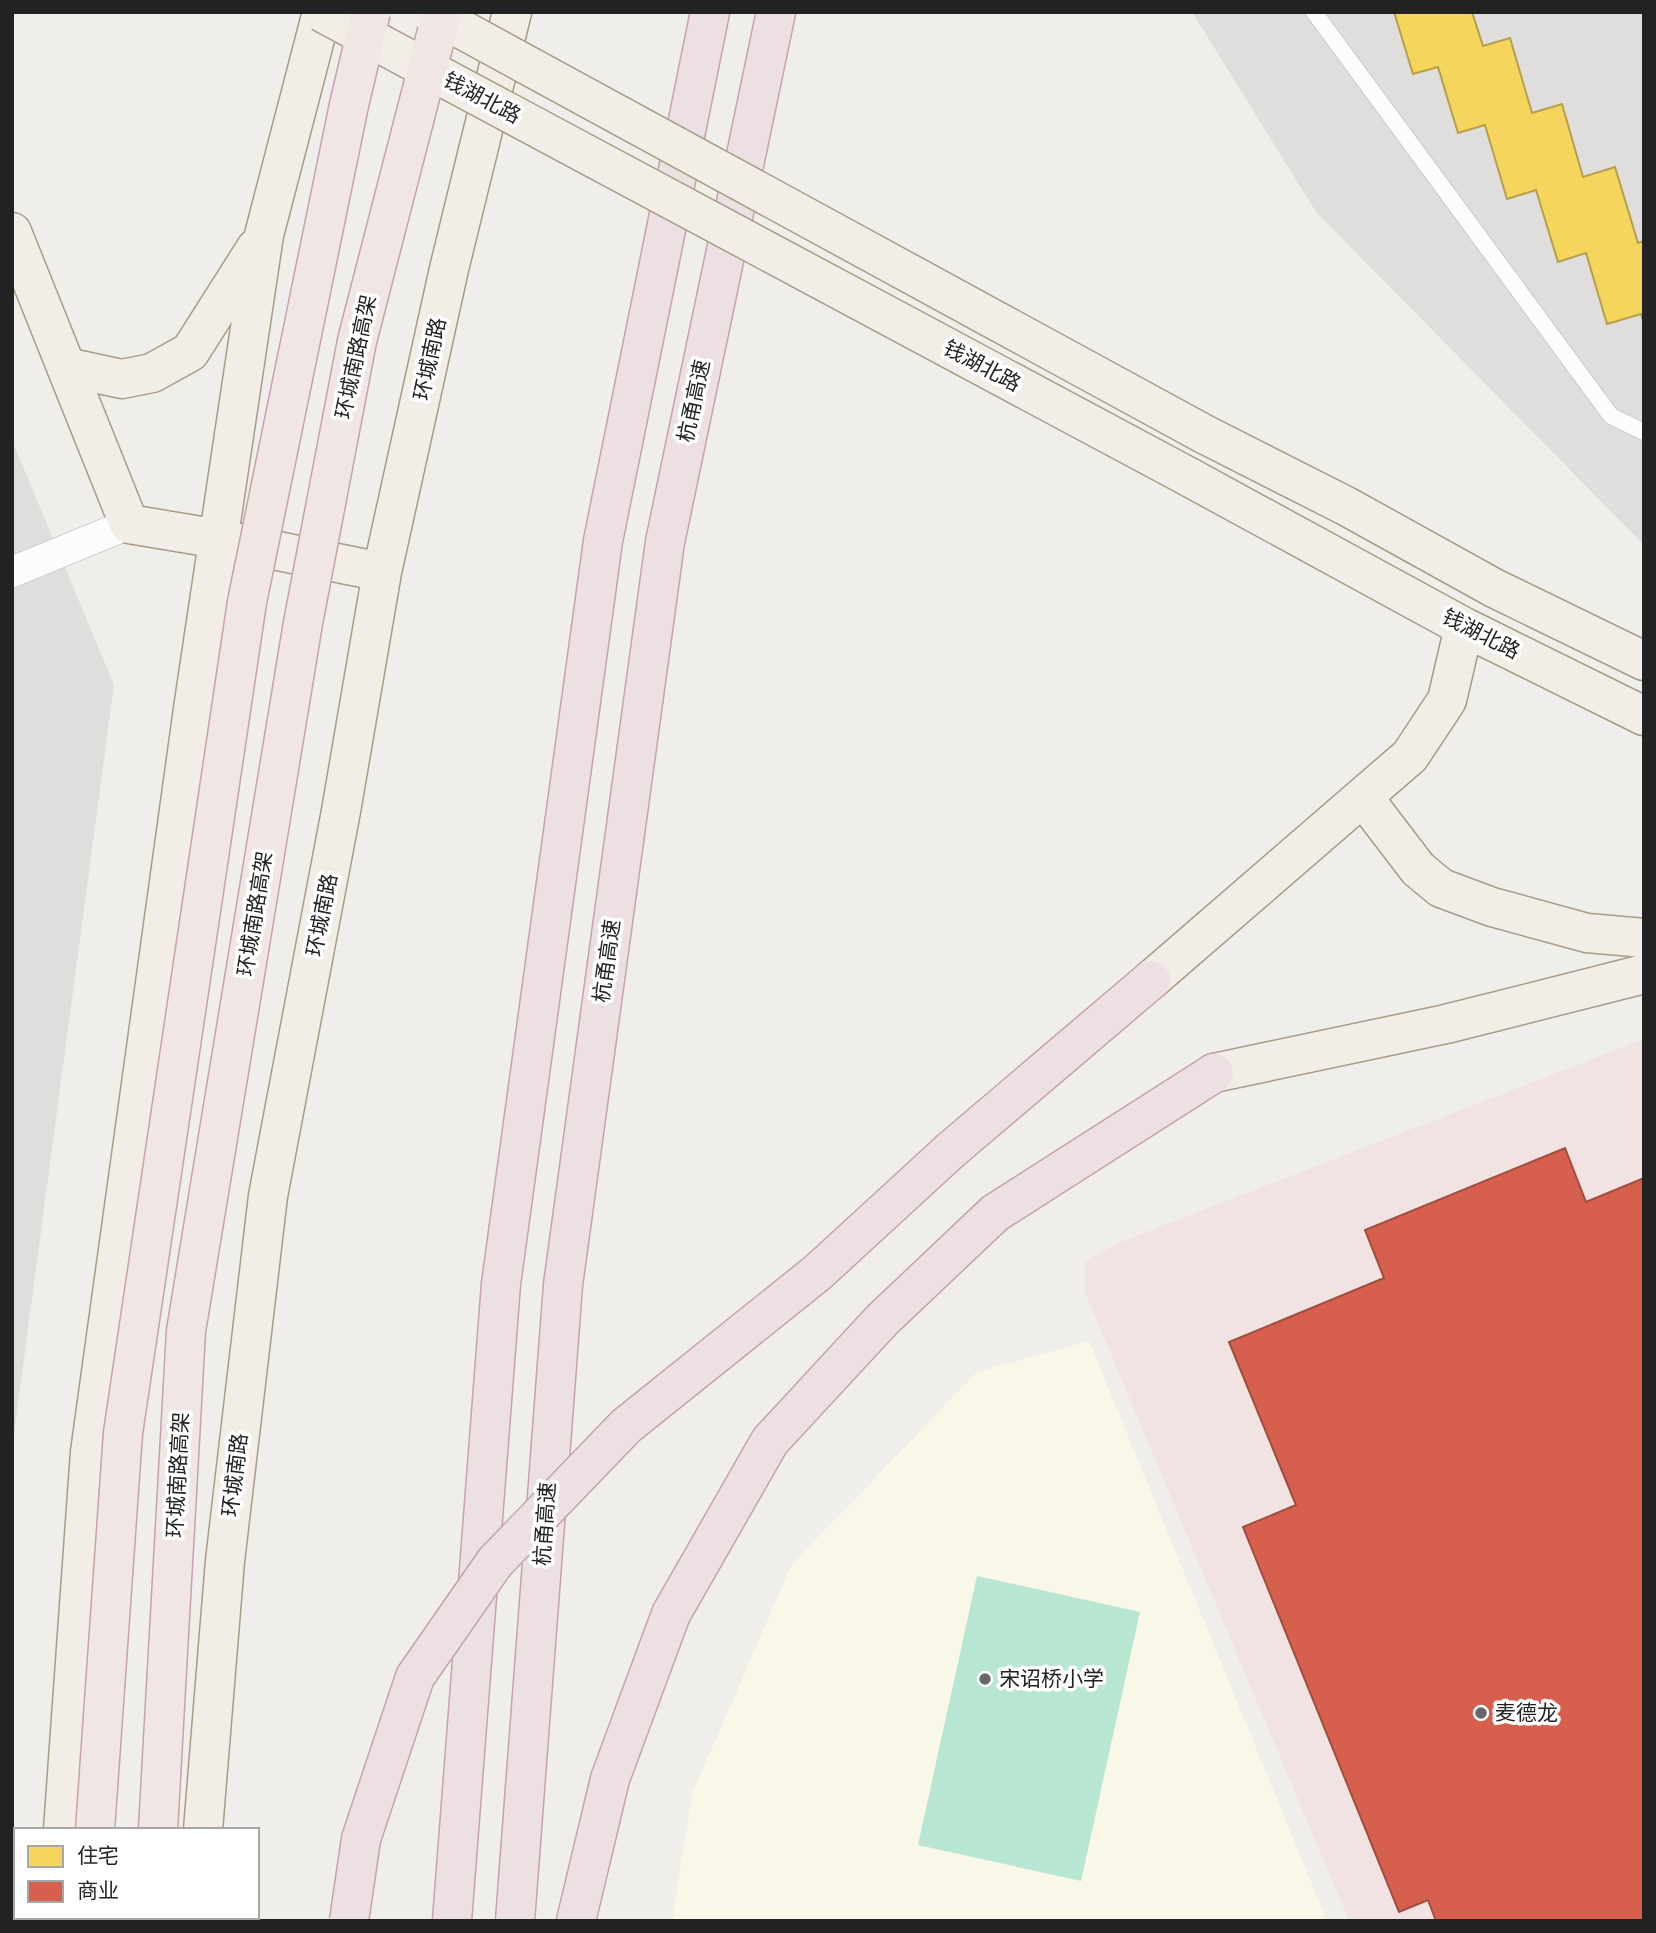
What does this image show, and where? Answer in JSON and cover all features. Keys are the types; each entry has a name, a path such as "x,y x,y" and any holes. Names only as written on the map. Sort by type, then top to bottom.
{"highway":[{"path":"95,1828 123,1433 247,602 346,118 371,12"},
{"name":"环城南路高架","path":"158,1828 186,1331 303,623 354,355 442,12"},
{"path":"452,1921 502,1270 603,541 710,12"},
{"name":"杭甬高速","path":"515,1921 563,1285 665,542 776,12"},
{"path":"349,1921 361,1839 415,1676 495,1562 626,1426 817,1273 951,1150 1151,980"},
{"path":"576,1921 610,1779 671,1614 770,1441 882,1320 995,1213 1214,1073"}],"main road":[{"path":"63,1828 90,1452 194,702 264,235 322,12"},
{"name":"钱湖北路","path":"322,12 1464,627 1644,716"},
{"path":"430,12 1204,434 1346,506 1494,588 1644,661"},
{"name":"环城南路","path":"203,1828 225,1561 268,1196 341,811 382,572 449,269 512,12"},
{"path":"12,232 129,524 382,572"},
{"path":"66,367 122,379 152,373 190,352 264,235"},
{"path":"1151,980 1410,756 1447,700 1464,627"},
{"path":"1363,797 1418,869 1441,888 1492,907 1587,933 1644,938"},
{"path":"1214,1073 1446,1024 1644,974"}],"street":[{"path":"12,572 129,524"}],"lane":[{"path":"1314,12 1611,416 1644,432"}],"shaded area":[{"path":"1192,12 1644,12 1644,545 1316,212"},
{"path":"12,440 114,685 12,1449"},
{"name":"麦德龙","path":"1644,1039 1644,1921 1349,1921 1086,1295 1085,1262 1118,1243"},
{"name":"宋诏桥小学","path":"1089,1341 1327,1921 672,1921 692,1794 792,1564 977,1372"}],"green space":[{"path":"977,1576 1140,1612 1081,1881 918,1845"}],"building: 住宅":[{"path":"1394,12 1472,12 1483,46 1510,38 1532,113 1562,104 1583,177 1615,167 1638,243 1644,241 1644,324 1641,314 1607,324 1586,253 1558,262 1536,190 1507,199 1485,125 1458,133 1438,67 1413,74"}],"building: 商业":[{"name":"麦德龙","path":"1565,1148 1586,1202 1644,1178 1644,1921 1436,1921 1428,1900 1399,1912 1243,1527 1296,1505 1229,1342 1384,1278 1365,1230"}],"place":[{"name":"宋诏桥小学","path":"985,1679"},
{"name":"麦德龙","path":"1481,1713"}]}
